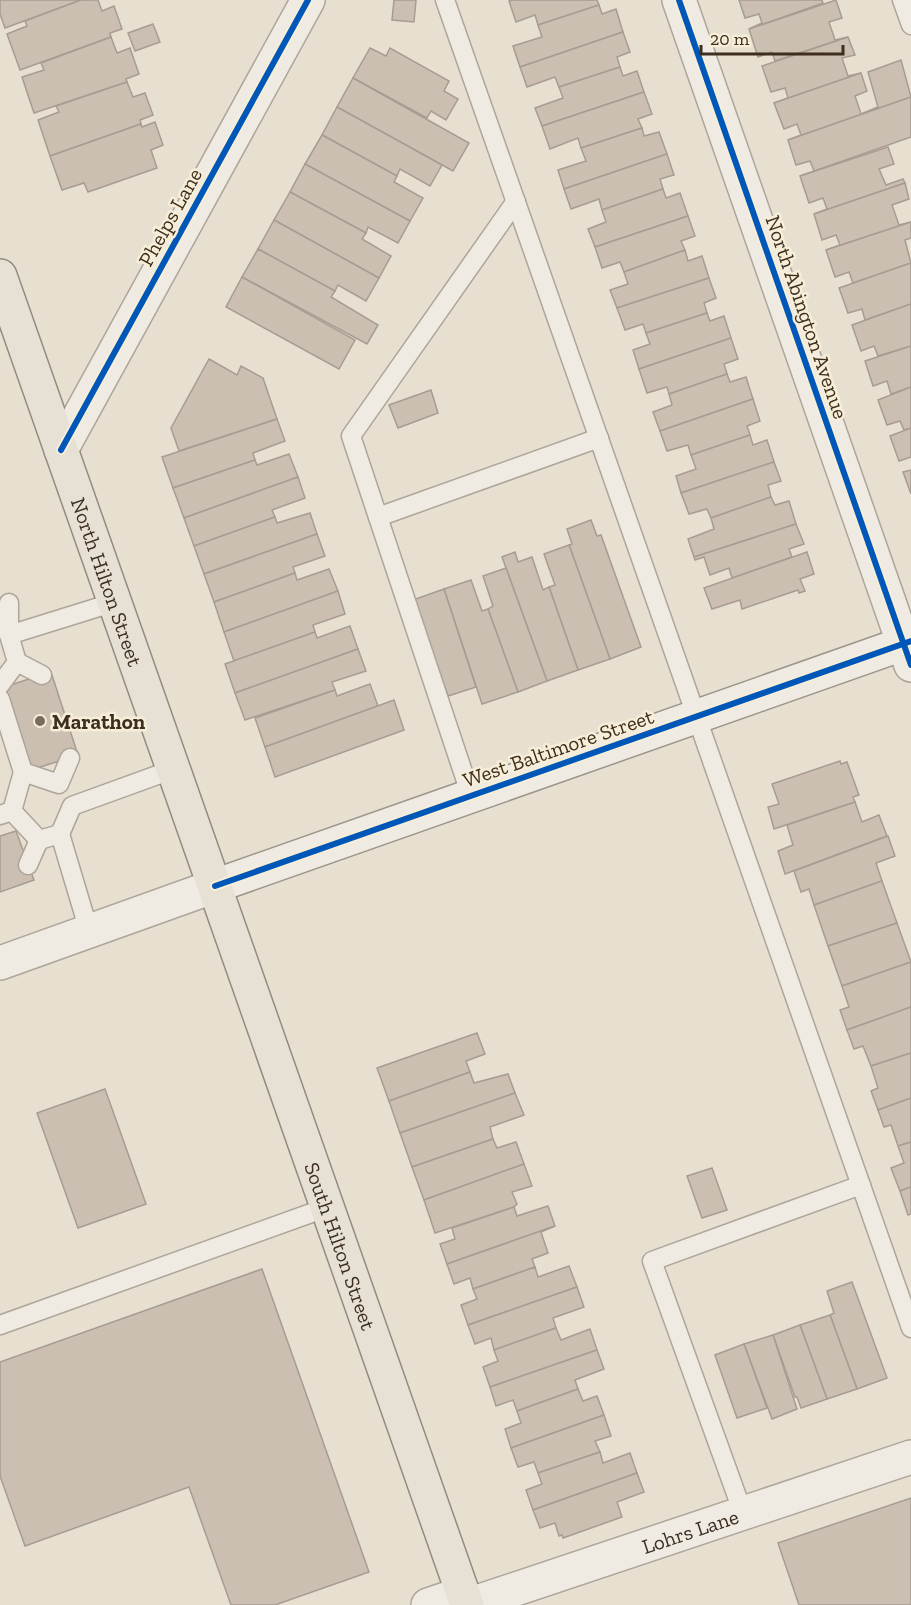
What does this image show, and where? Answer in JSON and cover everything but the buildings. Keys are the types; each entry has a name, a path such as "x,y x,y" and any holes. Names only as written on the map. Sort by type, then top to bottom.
{"main road":[{"name":"North Hilton Street","path":"0,276 215,886"},
{"name":"South Hilton Street","path":"215,886 466,1601"}],"street":[{"name":"Phelps Lane","path":"61,450 308,0"},
{"name":"North Abington Avenue","path":"679,0 909,650"},
{"name":"West Baltimore Street","path":"0,963 696,717 909,650"},
{"name":"Lohrs Lane","path":"428,1605 466,1601 911,1457"}],"lane":[{"path":"445,0 911,1328"},
{"path":"902,0 911,25"},
{"path":"471,796 351,436 516,201"},
{"path":"378,517 599,438"},
{"path":"9,635 115,602"},
{"path":"9,603 9,635 17,662 42,675"},
{"path":"0,685 17,662"},
{"path":"0,699 23,772 6,813 39,840"},
{"path":"59,784 69,758"},
{"path":"89,931 60,834 72,806 174,769"},
{"path":"23,772 59,784 72,806"},
{"path":"39,840 60,834"},
{"path":"28,865 39,840"},
{"path":"743,1513 652,1261 861,1185"},
{"path":"0,1325 328,1207"}],"cycle path":[{"path":"61,450 308,0"},
{"path":"679,0 911,665"},
{"path":"215,886 911,641"}],"place":[{"name":"Marathon","path":"40,721"}]}
